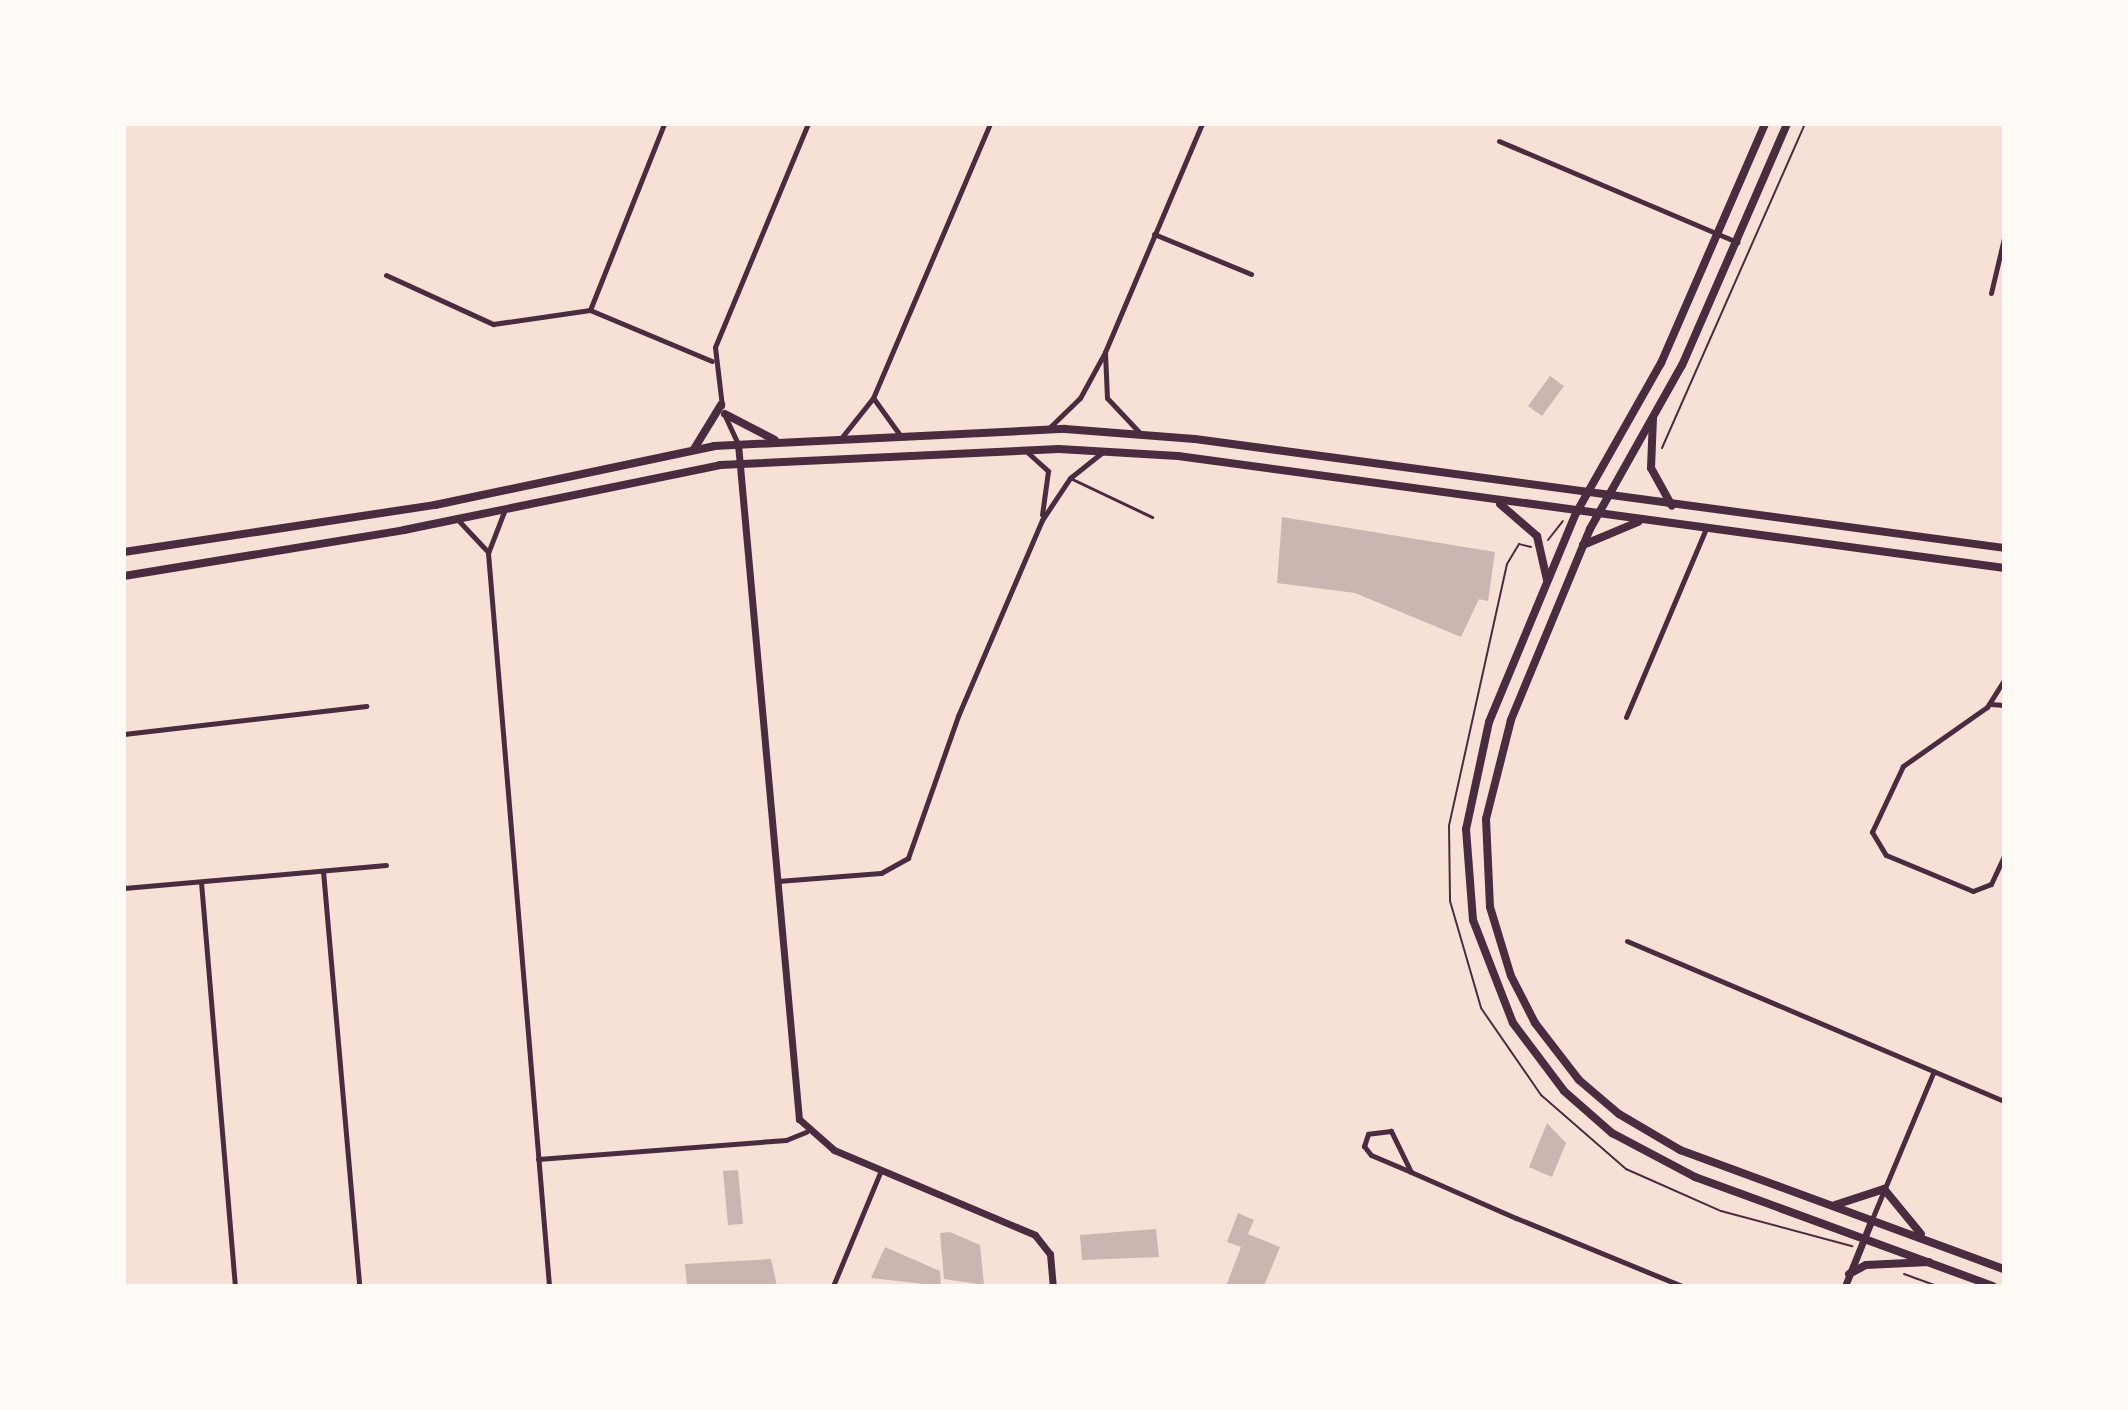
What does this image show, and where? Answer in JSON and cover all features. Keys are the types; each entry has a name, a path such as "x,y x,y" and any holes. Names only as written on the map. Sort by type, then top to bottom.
{"main road":[{"path":"1765,124 1661,363 1576,513 1482,741 1468,810 1470,902 1501,1001 1564,1091 1630,1146 1695,1177 1938,1262 1993,1286"},
{"path":"1787,124 1737,242 1653,417 1596,516 1503,739 1488,798 1487,886 1511,976 1546,1040 1619,1114 1680,1150 1923,1236 2004,1269"},
{"path":"693,449 723,409 775,440"},
{"path":"1653,417 1651,468 1672,506"},
{"path":"124,552 435,505 693,449 775,440 1048,429 1140,433 1607,498 2004,548"},
{"path":"124,576 458,520 742,463 1024,450 1105,450 2004,568"},
{"path":"1499,503 1537,536 1547,581"},
{"path":"1583,545 1639,522"},
{"path":"1834,1205 1884,1189 1923,1236"},
{"path":"1849,1274 1866,1265 1938,1262"}],"street":[{"path":"590,310 664,124"},
{"path":"806,1132 778,881 742,463 738,444 723,409 712,361 808,124"},
{"path":"842,437 873,398 990,124"},
{"path":"1048,429 1080,398 1105,352 1202,124"},
{"path":"1499,141 1737,242"},
{"path":"1154,234 1251,274"},
{"path":"1991,293 2004,238"},
{"path":"386,275 493,324 590,310 712,361"},
{"path":"1105,352 1107,398 1140,433"},
{"path":"873,398 900,435"},
{"path":"1024,450 1048,471 1042,520"},
{"path":"778,881 881,873 908,858 958,716 1042,520 1070,478 1105,450"},
{"path":"506,508 488,553 549,1286"},
{"path":"458,520 488,553"},
{"path":"1626,717 1705,531"},
{"path":"1873,843 1874,825 1903,766 1990,704 2004,680"},
{"path":"1990,704 2004,705"},
{"path":"124,734 366,706"},
{"path":"1866,846 1873,843"},
{"path":"1873,843 1894,859 1985,894 2004,856"},
{"path":"124,888 386,865"},
{"path":"323,871 359,1286"},
{"path":"201,882 235,1286"},
{"path":"1627,941 2004,1101"},
{"path":"1845,1286 1934,1071"},
{"path":"1411,1172 1391,1131 1368,1134 1367,1152 1411,1172 1682,1286"},
{"path":"538,1159 788,1140 806,1132"},
{"path":"806,1132 881,1169 1035,1235 1050,1254 1053,1286"},
{"path":"833,1286 881,1169"}],"lane":[{"path":"1070,478 1152,517"}],"path":[{"path":"1662,451 1805,124"},
{"path":"1546,540 1564,522"},
{"path":"1533,546 1519,544 1507,564 1449,826 1450,901 1481,1008 1530,1082 1597,1150 1664,1190 1774,1229 1842,1243"},
{"path":"1901,1273 1937,1286"}],"building":[{"path":"1550,376 1564,386 1542,416 1528,406"},
{"path":"1282,517 1495,552 1488,601 1479,599 1461,637 1355,593 1277,583"},
{"path":"1547,1123 1566,1143 1552,1177 1529,1167"},
{"path":"738,1170 743,1224 728,1225 723,1171"},
{"path":"1238,1213 1254,1220 1248,1234 1280,1247 1264,1286 1226,1286 1241,1247 1227,1242"},
{"path":"1156,1229 1159,1257 1082,1260 1080,1235"},
{"path":"950,1232 980,1245 984,1285 944,1279 940,1233"},
{"path":"885,1247 940,1271 941,1286 871,1278"},
{"path":"771,1259 777,1286 687,1286 685,1264"}]}
